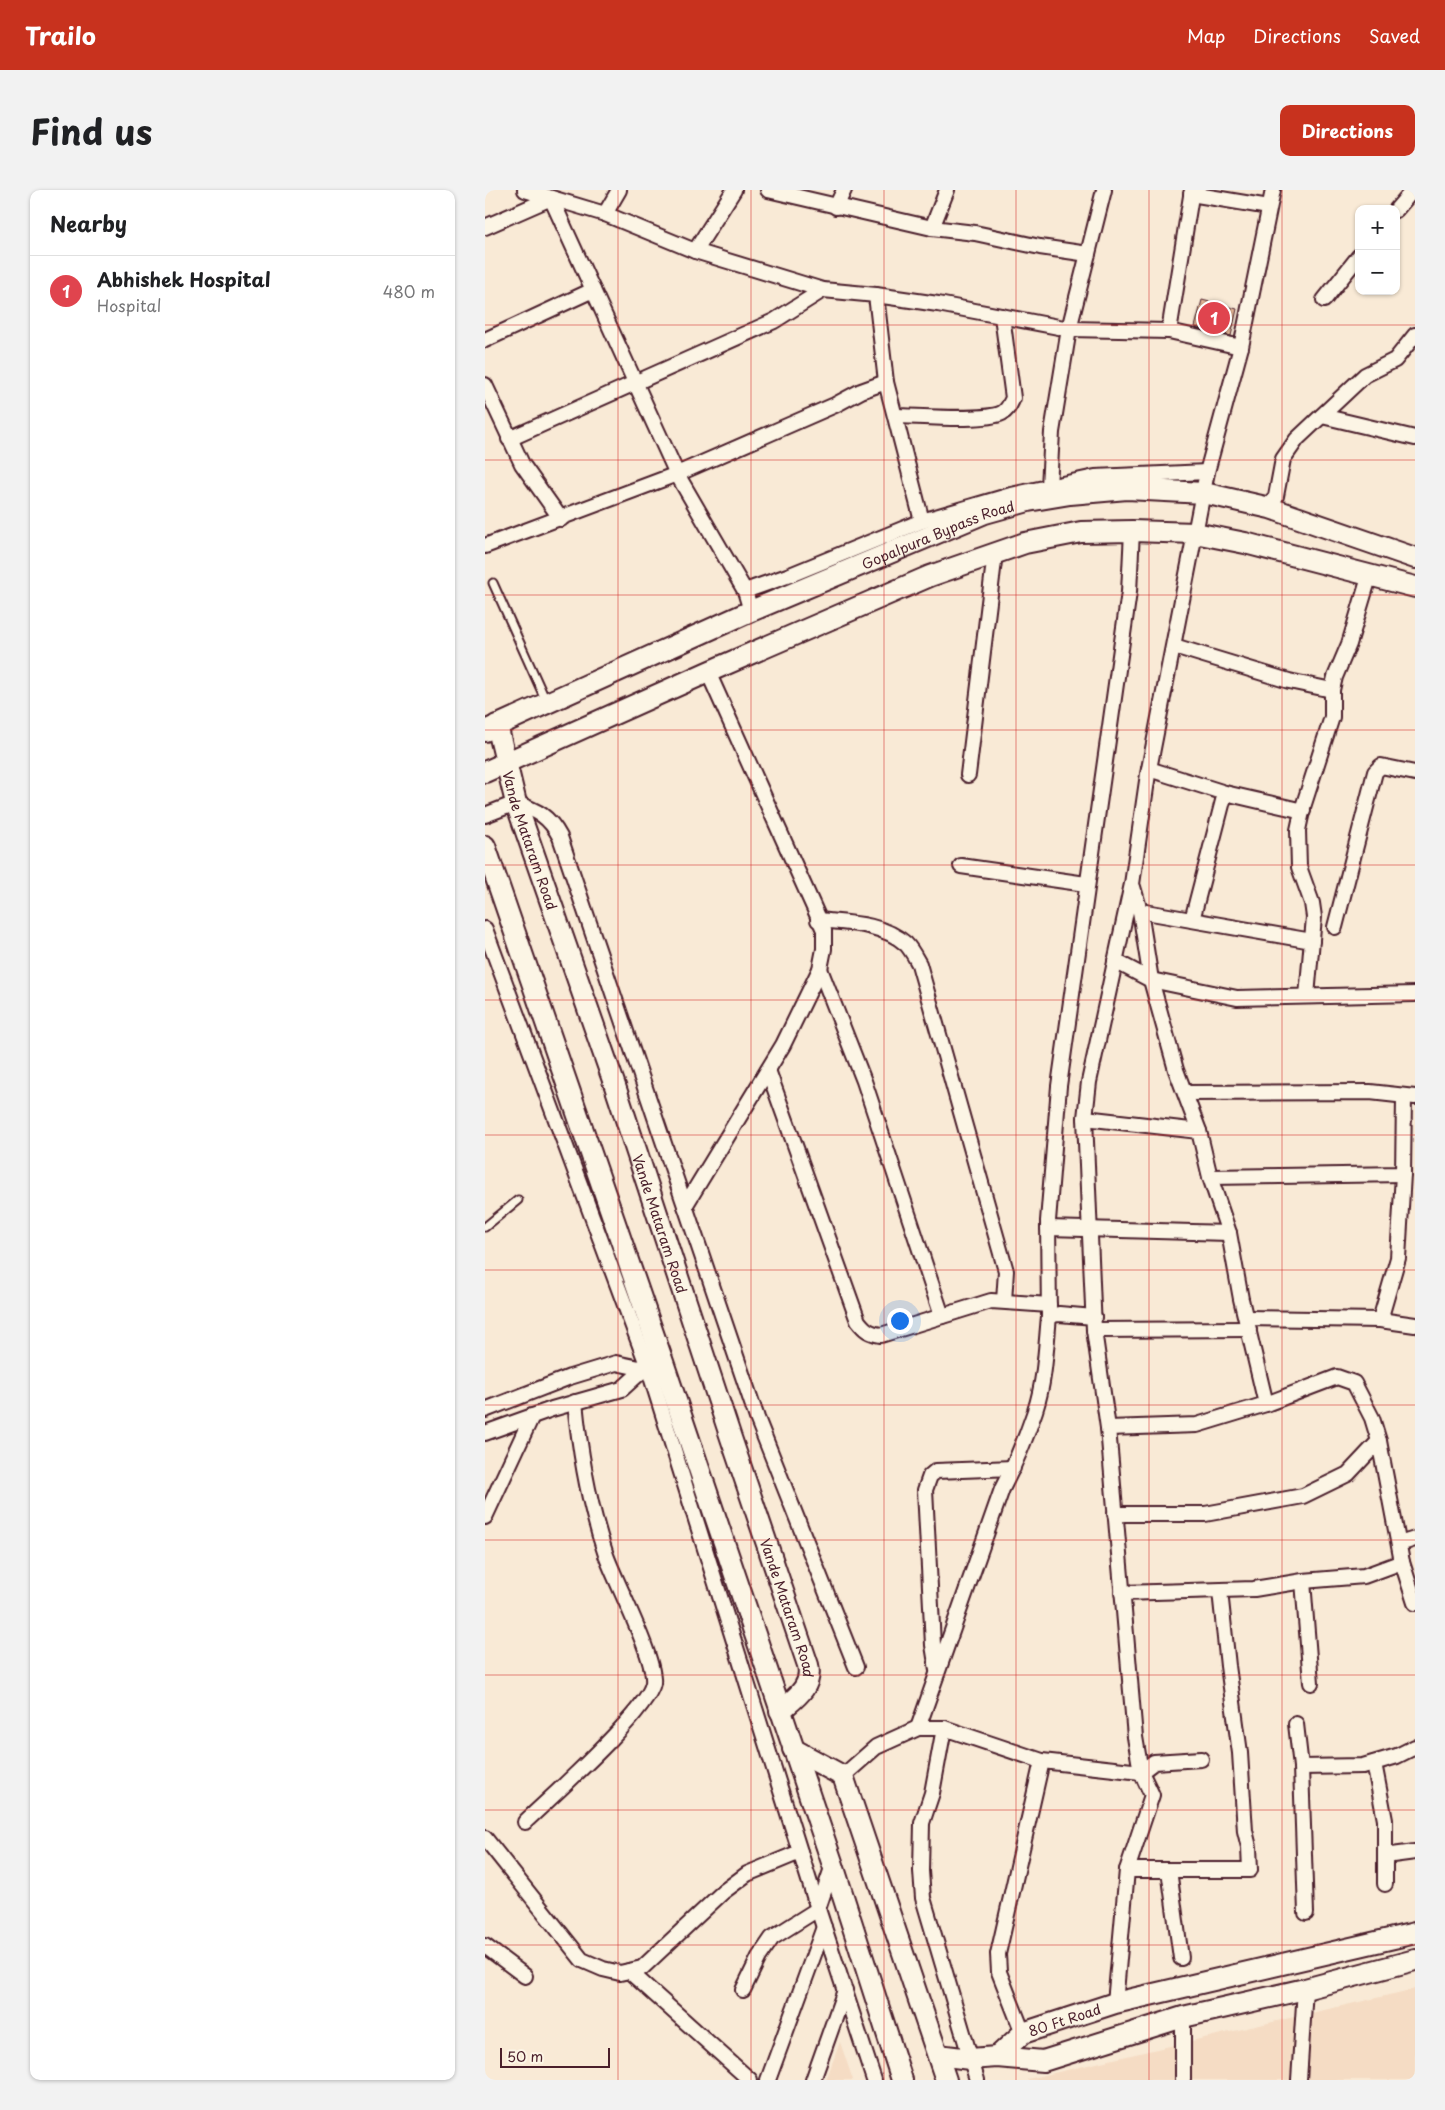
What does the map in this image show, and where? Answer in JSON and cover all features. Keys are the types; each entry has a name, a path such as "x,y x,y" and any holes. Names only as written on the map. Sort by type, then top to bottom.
{"main road":[{"name":"Gopalpura Bypass Road","path":"491,728 751,611 985,513 1028,501 1070,494 1127,489 1204,493 1270,508 1415,558"},
{"path":"485,772 708,672 930,576 1025,543 1081,532 1195,533 1245,542 1415,587"},
{"name":"Vande Mataram Road","path":"491,728 506,764 516,803 615,1086 727,1429 808,1665 810,1676 807,1685 780,1711"},
{"path":"485,846 652,1366 780,1711 833,1865 902,2080"},
{"path":"793,1749 843,1776 946,2080"},
{"name":"80 Ft Road","path":"997,2057 1023,2033 1115,2003 1415,1934"},
{"name":"80 Ft Road","path":"997,2057 1043,2061 1183,2017 1305,1989 1415,1960"},
{"path":"938,2055 970,2059 997,2057"}],"street":[{"path":"525,190 605,214 695,251 823,290 876,295 1069,329 1169,332 1241,347"},
{"path":"605,214 619,190"},
{"path":"695,251 734,190"},
{"path":"768,190 932,228 975,233 1040,247 1088,254"},
{"path":"836,207 844,190"},
{"path":"932,228 947,190"},
{"path":"1049,487 1052,432 1069,329 1104,190"},
{"path":"1115,2003 1127,1870 1152,1795 1141,1772 1135,1737 1108,1428 1094,1323 1090,1261 1091,1229 1086,1180 1085,1118 1089,1082 1132,884 1149,769 1207,472 1241,347 1273,190"},
{"path":"1400,205 1413,190"},
{"path":"1169,332 1192,192 1269,206"},
{"path":"485,227 551,198"},
{"path":"551,198 677,474 745,590 751,611"},
{"path":"1324,300 1355,261"},
{"path":"485,340 593,290"},
{"path":"509,439 774,322 823,290"},
{"path":"876,295 886,382 922,521"},
{"path":"895,416 987,418 1003,413 1010,406 1013,398 1002,316"},
{"path":"1270,508 1276,496 1283,459 1297,439 1365,375 1395,360 1415,335"},
{"path":"485,546 677,474 835,405 861,391 886,382"},
{"path":"485,385 522,464 561,518"},
{"path":"1322,416 1415,438"},
{"path":"745,590 790,575 922,521 1011,495 1095,476 1207,472"},
{"path":"918,1728 1001,1489 1013,1468 1036,1410 1044,1365 1049,1310 1049,1228 1059,1086 1086,884 1129,592 1132,531"},
{"path":"968,774 995,553"},
{"path":"1307,996 1314,917 1312,903 1299,867 1297,848 1303,811 1332,717 1332,690 1349,644 1370,574"},
{"path":"1174,646 1289,681 1332,690"},
{"path":"685,1206 769,1070 819,969 824,949 824,930 708,672"},
{"path":"1335,927 1375,772 1381,766 1415,773"},
{"path":"1149,769 1225,793 1303,811"},
{"path":"1192,920 1225,793"},
{"path":"485,815 516,803 539,812 553,825 560,837 757,1418 856,1667"},
{"path":"961,866 1086,884"},
{"path":"1132,884 1140,911 1151,980 1176,1070 1199,1131 1210,1177 1229,1233 1247,1324 1266,1404"},
{"path":"1140,911 1312,941"},
{"path":"818,920 865,925 892,934 907,944 919,964 1005,1271 1004,1301"},
{"path":"485,929 652,1366 800,1852 874,2080"},
{"path":"1115,961 1151,980 1237,998 1415,994"},
{"path":"819,969 864,1081 942,1316"},
{"path":"769,1070 857,1321 871,1334 881,1335 991,1301 1004,1301 1049,1310 1094,1323 1247,1324 1380,1320 1415,1325"},
{"path":"1186,1093 1370,1092 1410,1097 1398,1258 1380,1320"},
{"path":"1085,1118 1199,1131"},
{"path":"1210,1177 1403,1174"},
{"path":"1049,1228 1229,1233"},
{"path":"485,1410 569,1377 616,1363 652,1366"},
{"path":"485,1433 575,1402 622,1389 652,1366"},
{"path":"1108,1428 1197,1425 1266,1404 1337,1377 1354,1383 1372,1418 1379,1441 1402,1562 1415,1603"},
{"path":"525,1822 631,1718 647,1695 653,1682 651,1662 606,1554 579,1446 575,1402"},
{"path":"485,1517 532,1416"},
{"path":"1115,1514 1205,1514 1303,1496 1348,1474 1379,1441"},
{"path":"937,1673 933,1645 925,1490 930,1476 936,1471 1013,1468"},
{"path":"1399,1544 1415,1538"},
{"path":"1122,1593 1254,1589 1303,1580 1364,1576 1402,1562"},
{"path":"1303,1580 1311,1683"},
{"path":"1127,1870 1250,1870 1249,1847 1245,1832 1240,1754 1227,1666 1220,1591"},
{"path":"1296,1724 1301,1768 1306,1913"},
{"path":"843,1776 876,1747 918,1728 944,1728 1042,1761 1141,1772 1155,1762 1201,1759"},
{"path":"944,1728 932,1793 922,1823 921,1871 923,1898 977,2080"},
{"path":"1301,1768 1363,1766 1415,1747"},
{"path":"1023,2033 999,1972 998,1954 1042,1761"},
{"path":"1374,1763 1385,1820 1385,1884"},
{"path":"485,1838 582,1960 603,1969 620,1973 642,1968 723,1892 747,1874 800,1852"},
{"path":"1385,1856 1415,1852"},
{"path":"743,1990 759,1957 772,1938 818,1909 833,1865"},
{"path":"1169,1870 1181,1958"},
{"path":"768,2080 824,1928"},
{"path":"485,1946 525,1976"},
{"path":"629,1971 751,2080"},
{"path":"1299,2080 1305,1989"},
{"path":"813,2080 845,1990"},
{"path":"1183,2017 1183,2080"}],"lane":[{"path":"493,583 547,703"},
{"path":"485,1227 518,1200"}],"shaded area":[{"path":"1415,1989 1415,2080 1027,2080 1028,2079"},
{"path":"840,2042 853,2080 826,2080"}],"building":[{"path":"1202,300 1237,309 1231,336 1195,327"}],"place":[{"name":"Abhishek Hospital","path":"1214,318"}]}
